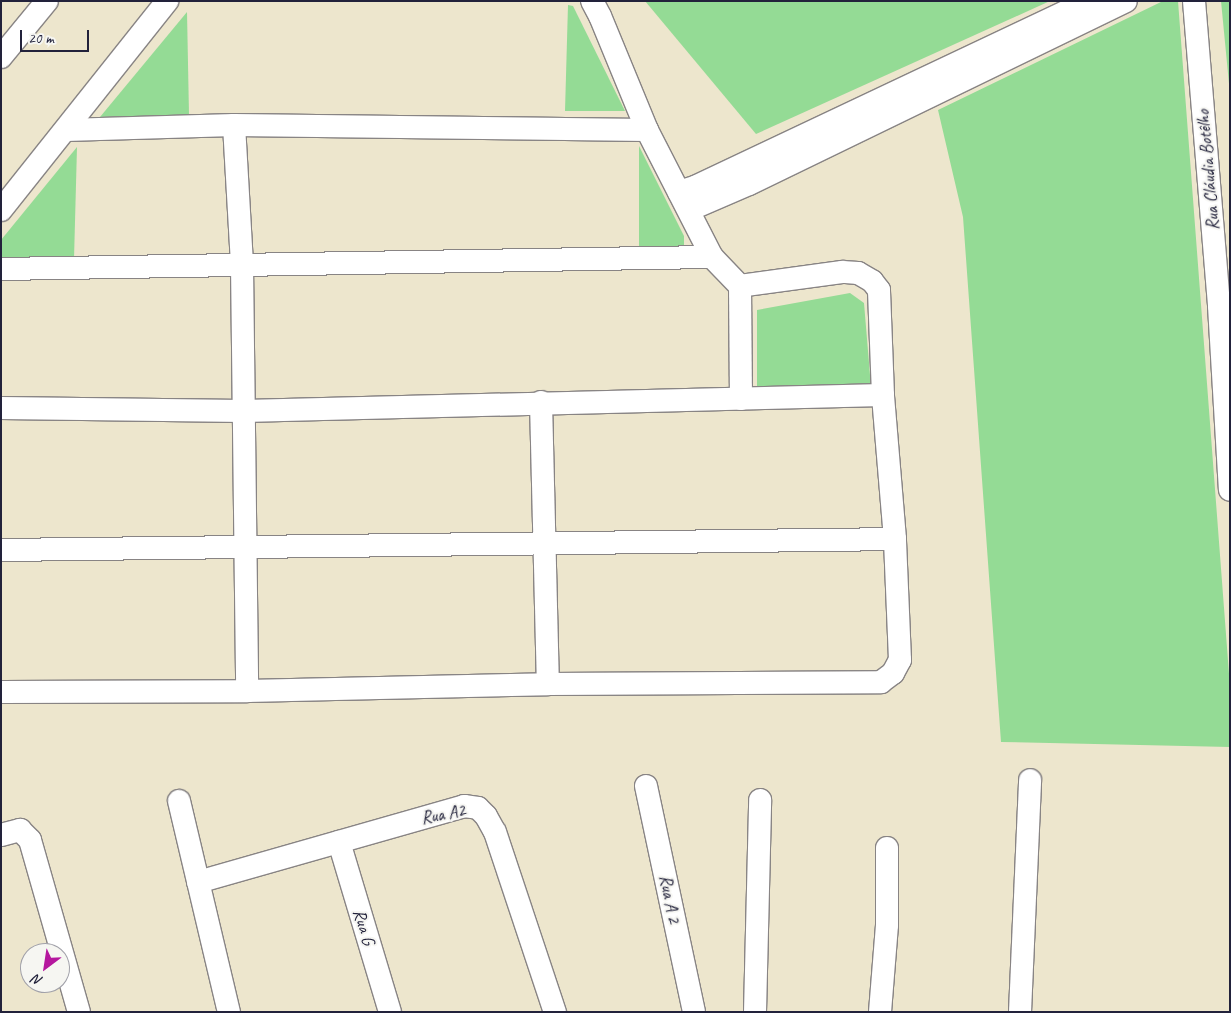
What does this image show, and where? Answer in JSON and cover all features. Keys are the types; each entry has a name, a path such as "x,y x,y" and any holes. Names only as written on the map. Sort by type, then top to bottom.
{"street":[{"path":"1,57 47,1"},
{"path":"1,210 167,1"},
{"path":"592,1 647,130 712,258 740,286 741,399"},
{"path":"684,201 697,186 1089,1"},
{"path":"684,201 749,184 1126,1"},
{"name":"Rua Cláudia Botêlho","path":"1194,2 1219,306 1230,490"},
{"path":"66,130 234,125 647,130"},
{"path":"234,125 242,265 247,691"},
{"path":"1,269 712,258"},
{"path":"1,692 247,691 548,684 881,682 893,673 900,660 895,539 883,395 878,290 872,281 858,273 842,272 740,286"},
{"path":"1,408 244,411 542,402 883,395"},
{"path":"542,402 548,684"},
{"path":"1,550 244,549 895,539"},
{"path":"1020,1012 1030,780"},
{"name":"Rua A 2","path":"646,786 694,1012"},
{"path":"756,1012 760,800"},
{"path":"179,801 229,1012"},
{"name":"Rua A2","path":"198,882 464,806 478,808 486,816 495,832 555,1012"},
{"path":"1,835 20,830 30,840 79,1012"},
{"name":"Rua G","path":"339,842 390,1012"},
{"path":"880,1012 887,925 887,848"}],"green space":[{"path":"645,1 1050,1 756,134"},
{"path":"1163,1 1178,1 1230,687 1230,747 1001,742 963,217 938,110"},
{"path":"1221,1 1230,1 1230,94"},
{"path":"568,5 573,6 625,111 565,111"},
{"path":"187,12 189,115 100,117"},
{"path":"639,146 684,236 684,246 679,253 639,253"},
{"path":"77,147 74,259 1,260 1,240"},
{"path":"850,293 864,303 871,387 757,389 757,310"}]}
